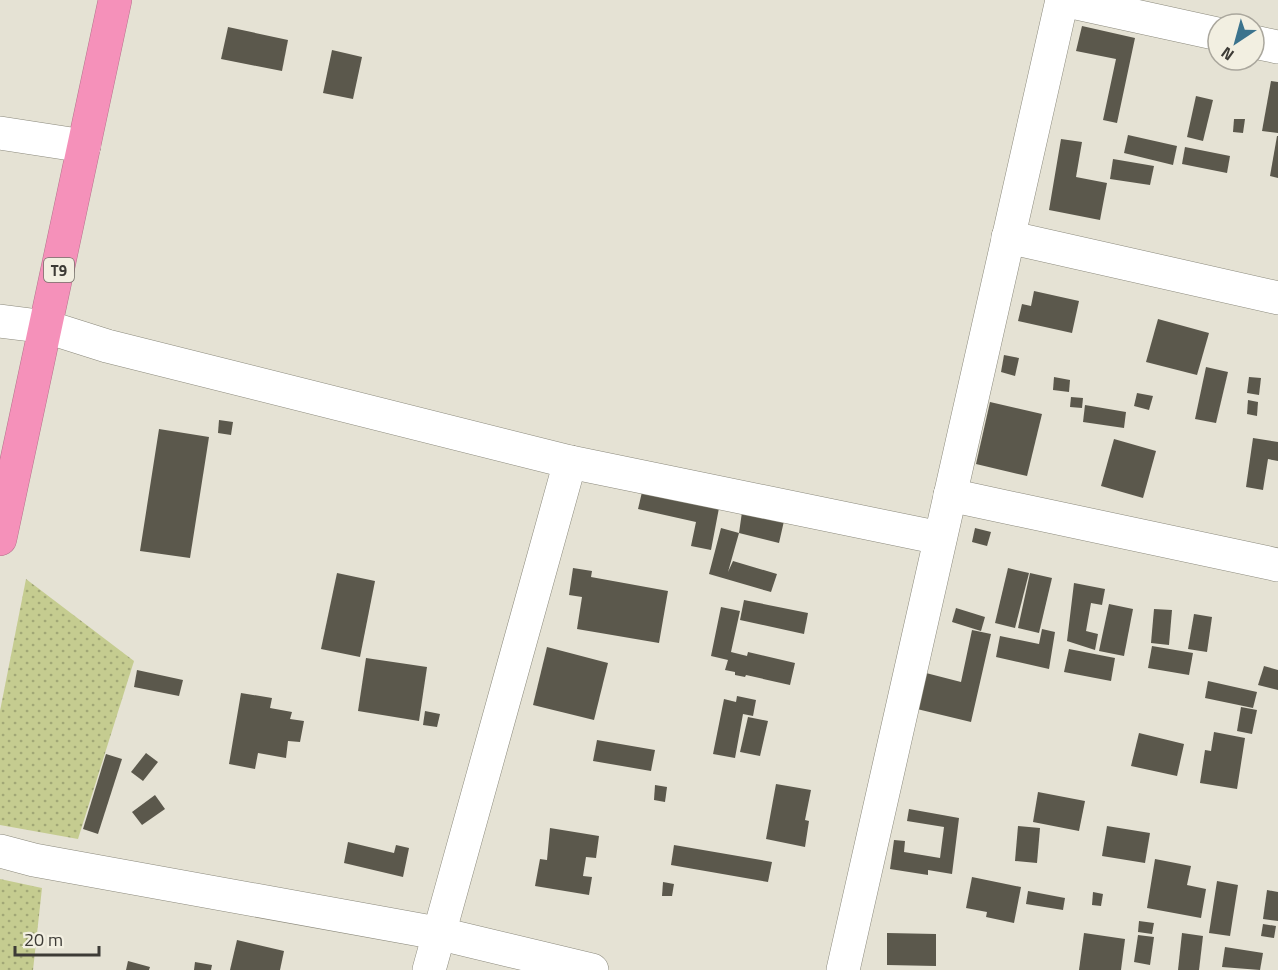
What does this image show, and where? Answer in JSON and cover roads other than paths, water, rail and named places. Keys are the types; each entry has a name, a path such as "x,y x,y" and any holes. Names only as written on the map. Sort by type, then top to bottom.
{"highway":[{"name":"T9","path":"0,540 115,0"}],"street":[{"path":"843,970 1062,0 1206,31"},
{"path":"0,133 84,146"},
{"path":"1008,237 1278,298"},
{"path":"0,321 47,327 107,346 570,462 940,538"},
{"path":"429,970 437,933 570,462"},
{"path":"950,495 1278,565"},
{"path":"0,851 34,860 437,933 592,970"}]}
